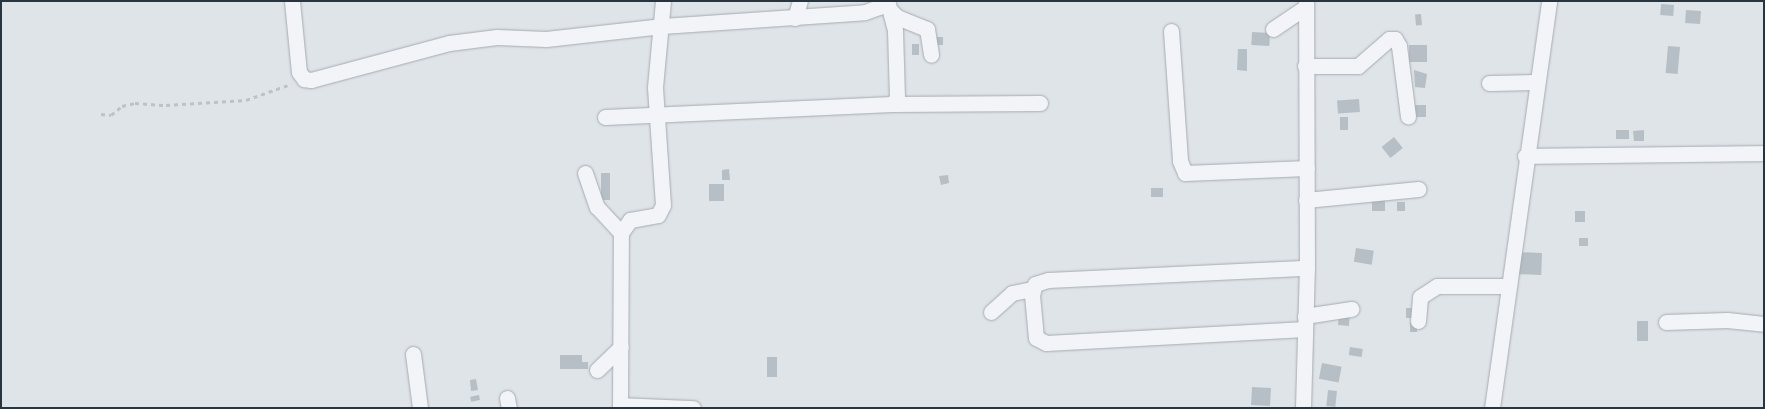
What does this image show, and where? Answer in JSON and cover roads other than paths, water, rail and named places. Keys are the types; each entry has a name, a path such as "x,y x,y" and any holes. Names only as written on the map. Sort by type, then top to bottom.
{"street":[{"path":"292,1 299,72 304,79 449,43 497,37 546,39 662,26 865,12 887,5"},
{"path":"664,1 656,87 662,211 658,215 630,220 621,233 620,406 693,408"},
{"path":"795,18 800,1"},
{"path":"1492,408 1525,156 1550,1"},
{"path":"1273,29 1306,4"},
{"path":"1303,408 1307,268 1306,4"},
{"path":"887,5 897,17 927,29 931,55"},
{"path":"887,5 897,89 897,98 892,104"},
{"path":"1171,31 1180,161 1185,173 1307,168"},
{"path":"1305,66 1358,66 1389,39 1395,39 1399,46 1408,116"},
{"path":"1489,83 1537,82"},
{"path":"605,117 892,104 1040,103"},
{"path":"1525,156 1764,152"},
{"path":"585,173 597,207 621,233"},
{"path":"1306,200 1418,190"},
{"path":"991,312 1012,293 1032,289 1039,281 1307,268"},
{"path":"1418,321 1420,296 1437,286 1508,286"},
{"path":"1032,289 1033,326 1036,338 1046,343 1305,322 1351,310"},
{"path":"1666,322 1726,320 1764,324"},
{"path":"597,370 621,347"},
{"path":"413,354 420,408"}]}
